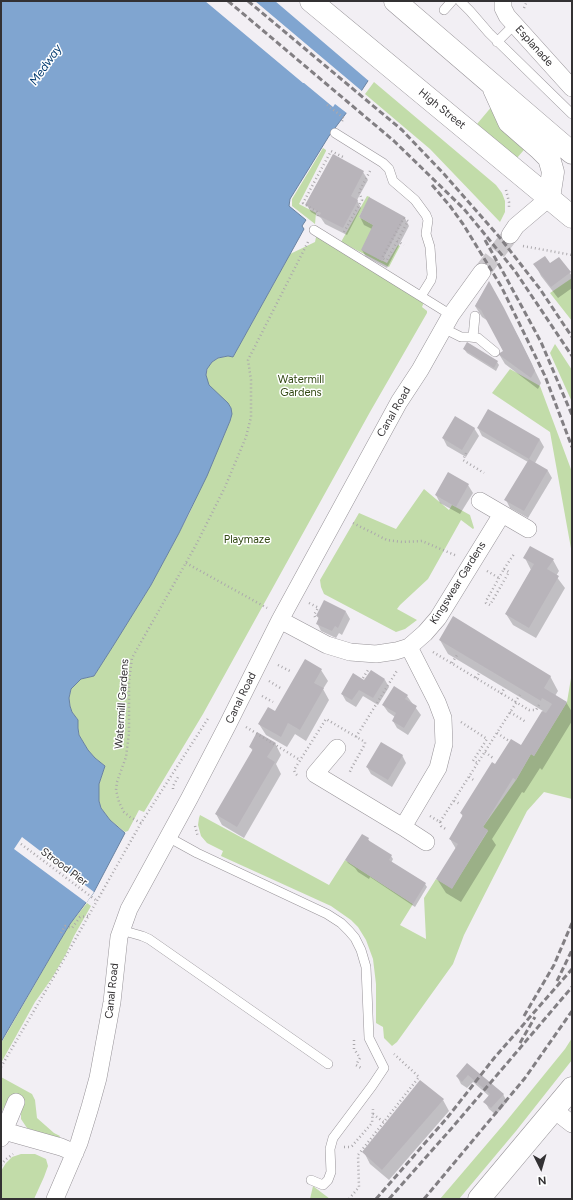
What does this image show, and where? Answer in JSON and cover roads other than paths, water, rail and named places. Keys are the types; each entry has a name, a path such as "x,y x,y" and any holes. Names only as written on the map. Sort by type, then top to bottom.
{"main road":[{"name":"High Street","path":"312,1 572,217"},
{"path":"395,1 572,153"},
{"path":"493,85 509,122 549,158 553,172 549,198 572,199"},
{"path":"479,1199 572,1088"}],"street":[{"name":"Esplanade","path":"503,1 504,11 514,25 572,88"},
{"path":"514,241 516,226 549,198"},
{"name":"Canal Road","path":"55,1199 75,1153 88,1115 102,1060 112,1002 116,954 121,930 129,909 227,726 274,614 337,515 399,402 420,370 447,321 482,272"},
{"path":"480,501 528,529"},
{"name":"Kingswear Gardens","path":"274,614 327,644 350,652 376,654 396,651 409,647 420,638 434,622 477,565 502,514"},
{"path":"403,827 438,768 444,744 442,718 437,702 409,647"},
{"path":"337,748 315,774 428,842"},
{"path":"16,1102 4,1140 61,1147 75,1153"},
{"path":"554,1110 572,1124"}],"lane":[{"path":"444,10 452,1"},
{"path":"460,1 485,29 572,114"},
{"path":"498,42 514,25"},
{"path":"335,133 386,166 389,169 393,180 415,200 426,215 428,220 426,234 430,247 432,275 431,280 421,296"},
{"path":"314,230 421,296 461,337 473,337 478,339 495,352"},
{"path":"473,337 475,316"},
{"path":"168,837 197,853 321,911 346,927 358,942 365,962 369,1038 372,1047 384,1068 333,1138 330,1149 331,1172 329,1178 323,1185 311,1180"},
{"path":"121,930 149,939 328,1064"}],"water":[{"name":"Medway","path":"1,1 421,1 350,108 329,136 290,199 289,206 306,220 302,226 304,229 233,357 228,356 218,358 212,362 207,369 206,375 209,385 228,403 232,414 207,476 151,585 94,676 81,679 71,689 69,698 70,706 72,712 78,720 79,735 88,750 105,766 99,784 99,801 101,808 110,820 125,833 94,892 70,924 1,1042"}],"tunnel":[{"path":"482,272 510,235"}],"railway":[{"path":"228,1 394,141 464,209 515,271 572,356"},
{"path":"248,1 402,130 444,174 501,239 540,289 572,337"},
{"path":"432,185 463,224 501,286 545,376 572,447"},
{"path":"485,240 541,342 572,415"},
{"path":"524,1016 554,965 572,923"},
{"path":"557,981 572,950"},
{"path":"376,1199 447,1118 495,1057 572,969"},
{"path":"389,1199 572,987"},
{"path":"424,1199 525,1078 572,1011"},
{"path":"520,1043 535,1017"}],"park label":[{"name":"Watermill Gardens","path":"301,386"},
{"name":"Playmaze","path":"247,540"}]}
